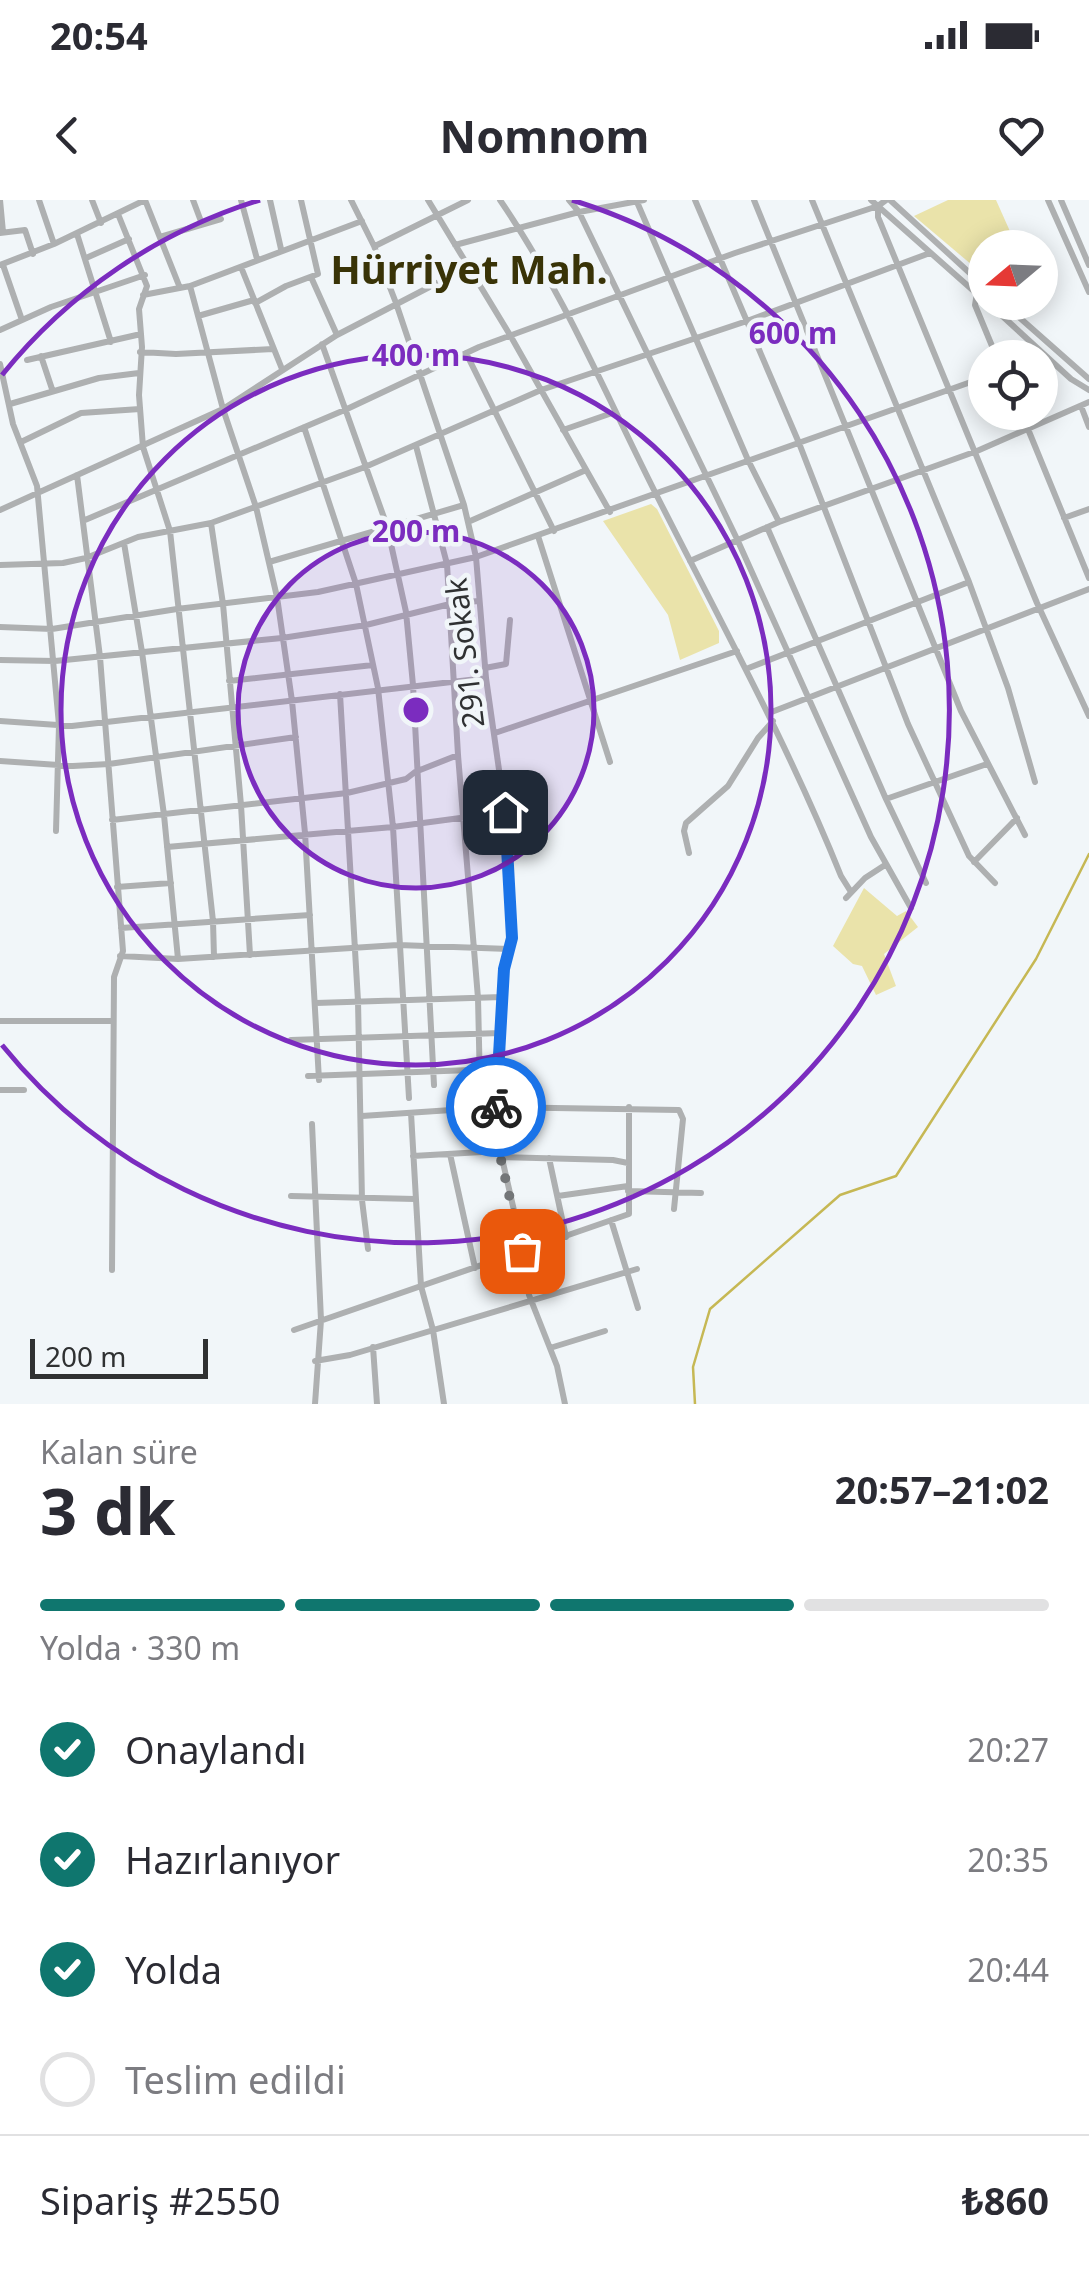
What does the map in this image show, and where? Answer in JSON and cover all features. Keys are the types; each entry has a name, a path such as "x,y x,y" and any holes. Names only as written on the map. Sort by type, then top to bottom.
{"street":[{"path":"0,200 1,233 25,230 34,254"},
{"path":"39,200 54,244"},
{"path":"92,200 102,223"},
{"path":"22,320 1,265 34,254 145,200 180,288"},
{"path":"193,200 202,224"},
{"path":"240,200 256,259"},
{"path":"270,200 281,250"},
{"path":"198,316 254,302 318,271 302,200"},
{"name":"291. Sokak","path":"351,200 374,246 421,374 464,505 476,557 486,673 505,812 512,938 504,969 500,1033 496,1107 500,1154 531,1300 550,1348 565,1404"},
{"path":"428,200 610,512"},
{"path":"374,246 468,200"},
{"path":"500,200 569,314 771,717 849,895 885,865"},
{"path":"568,200 579,212 738,539 885,865 910,908"},
{"path":"696,200 934,780 974,862 994,882"},
{"path":"754,200 874,488 934,646 986,764 1025,835"},
{"path":"812,200 969,582 1008,688 1034,782"},
{"path":"85,520 510,335 875,203 888,200 968,272"},
{"path":"1048,200 1089,292"},
{"path":"1061,200 1089,265"},
{"path":"456,245 579,212 640,201 748,460 779,522"},
{"path":"875,203 968,285"},
{"path":"875,203 1040,608 1089,716"},
{"path":"118,214 148,286 139,309 143,448 170,531 202,810 214,957"},
{"path":"160,237 221,219"},
{"path":"143,295 190,286 362,221"},
{"path":"77,234 111,342"},
{"path":"86,258 129,239"},
{"path":"0,565 43,566 86,558 138,536 211,523 365,467 541,390 747,321 930,253"},
{"path":"240,266 282,369"},
{"path":"0,510 222,409 337,335 468,267"},
{"path":"0,330 96,290 145,275"},
{"path":"312,277 337,335"},
{"path":"190,286 222,409 256,507 276,597 302,799 320,1078"},
{"path":"1004,320 1023,340"},
{"path":"1022,320 1089,379"},
{"path":"26,360 141,334"},
{"path":"322,344 387,526 406,612 434,1085"},
{"path":"140,352 207,353 273,348"},
{"path":"466,353 554,531"},
{"path":"41,356 52,390"},
{"path":"0,364 2,383 37,486 59,725 56,830"},
{"path":"1058,370 1089,390"},
{"path":"9,404 98,378 139,373"},
{"path":"0,626 52,629 276,597 476,557 968,384"},
{"path":"1058,416 1085,404 1089,427"},
{"path":"21,442 81,413 140,409"},
{"path":"564,430 615,412"},
{"path":"304,427 356,584 378,688 393,827 409,1098"},
{"path":"690,560 779,522 1026,430"},
{"path":"1028,430 1089,578"},
{"path":"416,446 447,564 478,998 480,1086"},
{"path":"468,522 587,470"},
{"path":"78,474 100,657 120,928 120,956 114,977 112,1270"},
{"path":"268,562 464,505"},
{"path":"1064,518 1089,509"},
{"path":"211,523 230,681 250,955"},
{"path":"767,527 926,883"},
{"path":"538,536 610,762"},
{"path":"124,543 164,815 178,958"},
{"path":"746,669 969,582"},
{"path":"690,853 684,831 686,823 728,786 771,717 808,696 1089,589"},
{"path":"0,660 55,661 282,638 478,601"},
{"path":"0,721 59,725 189,714 454,681 506,664 510,620"},
{"path":"496,733 737,652"},
{"path":"230,681 373,664"},
{"path":"340,694 360,1038 362,1200 368,1249"},
{"path":"0,761 108,764 296,737"},
{"path":"112,820 346,794 406,780 415,772 458,754"},
{"path":"886,800 986,764"},
{"path":"167,847 393,827 505,812"},
{"path":"974,862 1017,818"},
{"path":"117,888 172,884"},
{"path":"120,928 310,915"},
{"path":"120,956 214,957 398,946 510,948"},
{"path":"316,1003 502,998"},
{"path":"0,1021 113,1021"},
{"path":"291,1040 500,1033"},
{"path":"308,1076 498,1069"},
{"path":"0,1090 24,1090"},
{"path":"362,1116 496,1107 682,1111 674,1209"},
{"path":"294,1330 628,1214 630,1107"},
{"path":"411,1113 421,1286 433,1330 444,1404"},
{"path":"312,1124 321,1320 315,1404"},
{"path":"450,1154 475,1268"},
{"path":"413,1156 500,1154 628,1163"},
{"path":"549,1158 566,1236"},
{"path":"558,1196 628,1188 702,1193"},
{"path":"290,1196 415,1199"},
{"path":"611,1220 633,1270 638,1308"},
{"path":"316,1360 350,1355 633,1270"},
{"path":"550,1348 605,1331"},
{"path":"374,1346 376,1404"}],"shaded area":[{"path":"948,200 996,200 1009,230 968,230 968,262 914,216"},
{"path":"651,504 719,631 719,643 680,660 668,615 603,521"},
{"path":"864,888 897,916 906,911 918,927 884,954 896,986 876,995 862,966 853,964 833,946"}],"waterway":[{"path":"695,1404 693,1367 710,1309 840,1195 896,1176 1036,959 1089,854"}],"way so far":[{"path":"496,1107 499,1151 522,1251"}],"district":[{"name":"Hürriyet Mah.","path":"469,268"}],"route":[{"path":"496,1107 504,969 512,938 505,812"}]}
